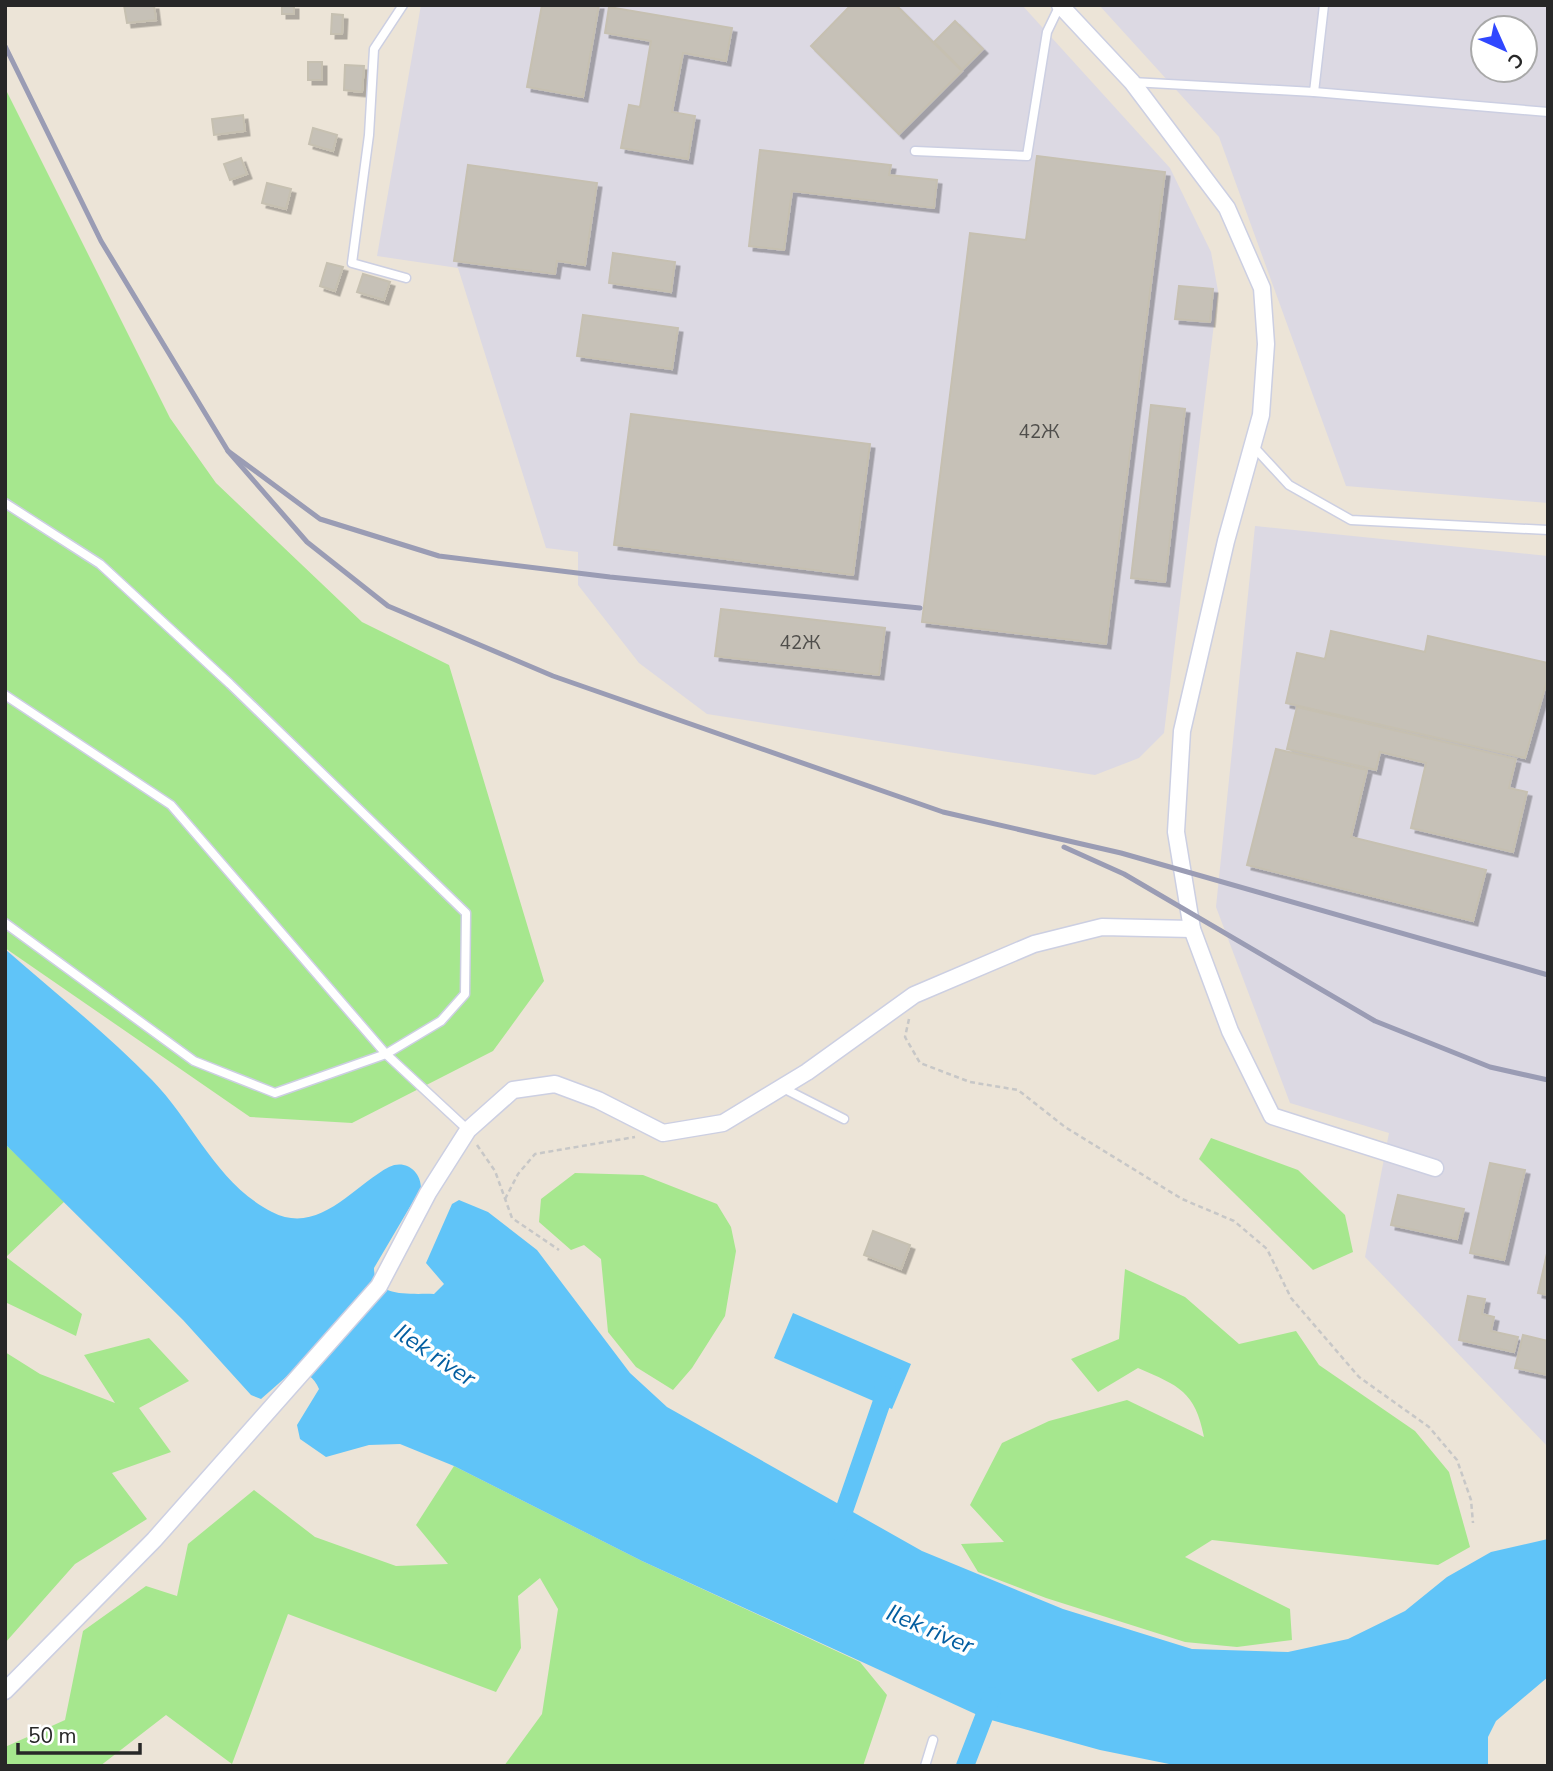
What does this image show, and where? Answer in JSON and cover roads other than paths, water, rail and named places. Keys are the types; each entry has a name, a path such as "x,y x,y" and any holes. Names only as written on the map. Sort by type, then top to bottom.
{"street":[{"path":"1060,5 1132,82 1227,208 1262,288 1266,344 1261,415 1226,541 1182,731 1176,832 1192,929 1230,1031 1272,1116 1435,1168"},
{"path":"5,1691 154,1540 379,1286 428,1194 468,1130 513,1090 555,1084 598,1100 663,1133 723,1123 781,1087 914,995 1034,944 1102,927 1192,929"}],"lane":[{"path":"403,5 374,49 369,135 352,263 406,278"},
{"path":"915,151 1027,156 1047,32 1060,5"},
{"path":"1314,92 1324,5"},
{"path":"1132,82 1314,92 1548,112"},
{"path":"1252,446 1289,485 1351,520 1548,530"},
{"path":"5,503 100,564 230,684 466,913 465,994 441,1021 386,1054 275,1093 194,1061 5,923"},
{"path":"5,695 171,804 386,1054 468,1130"},
{"path":"781,1087 844,1119"},
{"path":"925,1766 933,1740"}],"water":[{"name":"Ilek river","path":"5,949 98,1029 152,1080 220,1169 252,1200 272,1212 289,1218 305,1218 335,1206 389,1167 401,1165 411,1168 418,1176 421,1188 374,1268 380,1285 387,1290 405,1294 434,1294 444,1284 426,1263 452,1204 459,1200 488,1212 537,1250 630,1373 667,1407 922,1551 1063,1609 1192,1649 1288,1652 1348,1639 1405,1611 1447,1577 1491,1552 1548,1539 1548,1677 1496,1721 1488,1737 1488,1766 1179,1766 1100,1750 984,1718 642,1561 454,1466 400,1444 369,1445 326,1457 300,1439 297,1425 319,1389 312,1378 294,1370 261,1399 251,1395 183,1320 5,1144"},
{"path":"793,1313 911,1364 892,1409 774,1358"}],"waterway":[{"path":"837,1531 887,1387 883,1385"},
{"path":"965,1766 992,1696"}],"railway":[{"path":"5,46 101,241 228,451 320,519 439,556 610,577 920,608"},
{"path":"228,451 307,542 388,606 553,676 943,812 1121,853 1548,975"},
{"path":"1064,847 1124,874 1375,1021 1490,1067 1548,1080"}]}
